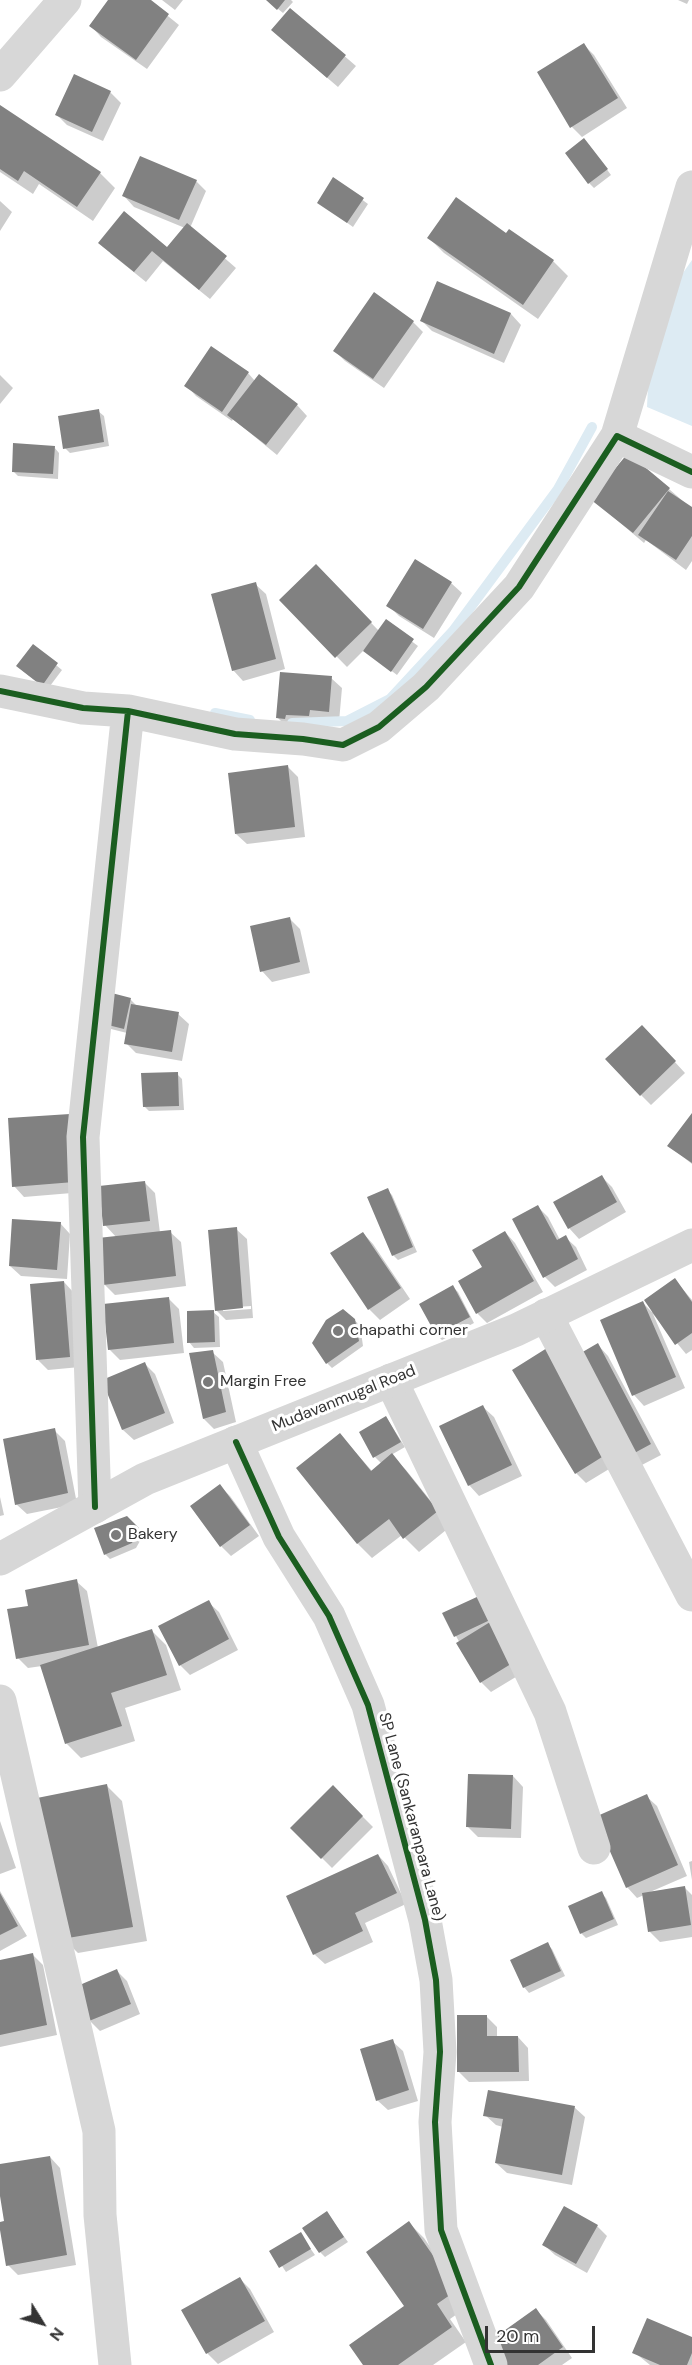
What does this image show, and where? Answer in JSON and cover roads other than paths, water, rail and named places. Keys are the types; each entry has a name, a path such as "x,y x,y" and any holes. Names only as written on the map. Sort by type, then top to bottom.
{"street":[{"path":"0,75 65,0"},
{"path":"0,691 83,708 128,711 235,734 303,739 343,745 379,727 426,687 519,587 617,436 692,187"},
{"path":"617,436 692,472"},
{"path":"95,1507 83,1137 128,711"},
{"name":"Mudavanmugal Road","path":"0,1558 145,1479 516,1330 692,1245"},
{"path":"546,1316 692,1595"},
{"path":"391,1380 550,1712 594,1848"},
{"name":"SP Lane (Sankaranpara Lane)","path":"236,1442 279,1537 328,1616 368,1705 425,1920 436,1980 440,2052 435,2122 441,2230 490,2365"},
{"path":"0,1701 99,2131 100,2215 115,2365"}],"waterway":[{"path":"292,723 347,721 390,699 453,631 558,489 592,427"},
{"path":"215,713 250,720"}],"place":[{"name":"chapathi corner","path":"338,1331"},
{"name":"Margin Free","path":"208,1382"},
{"name":"Bakery","path":"116,1535"}]}
